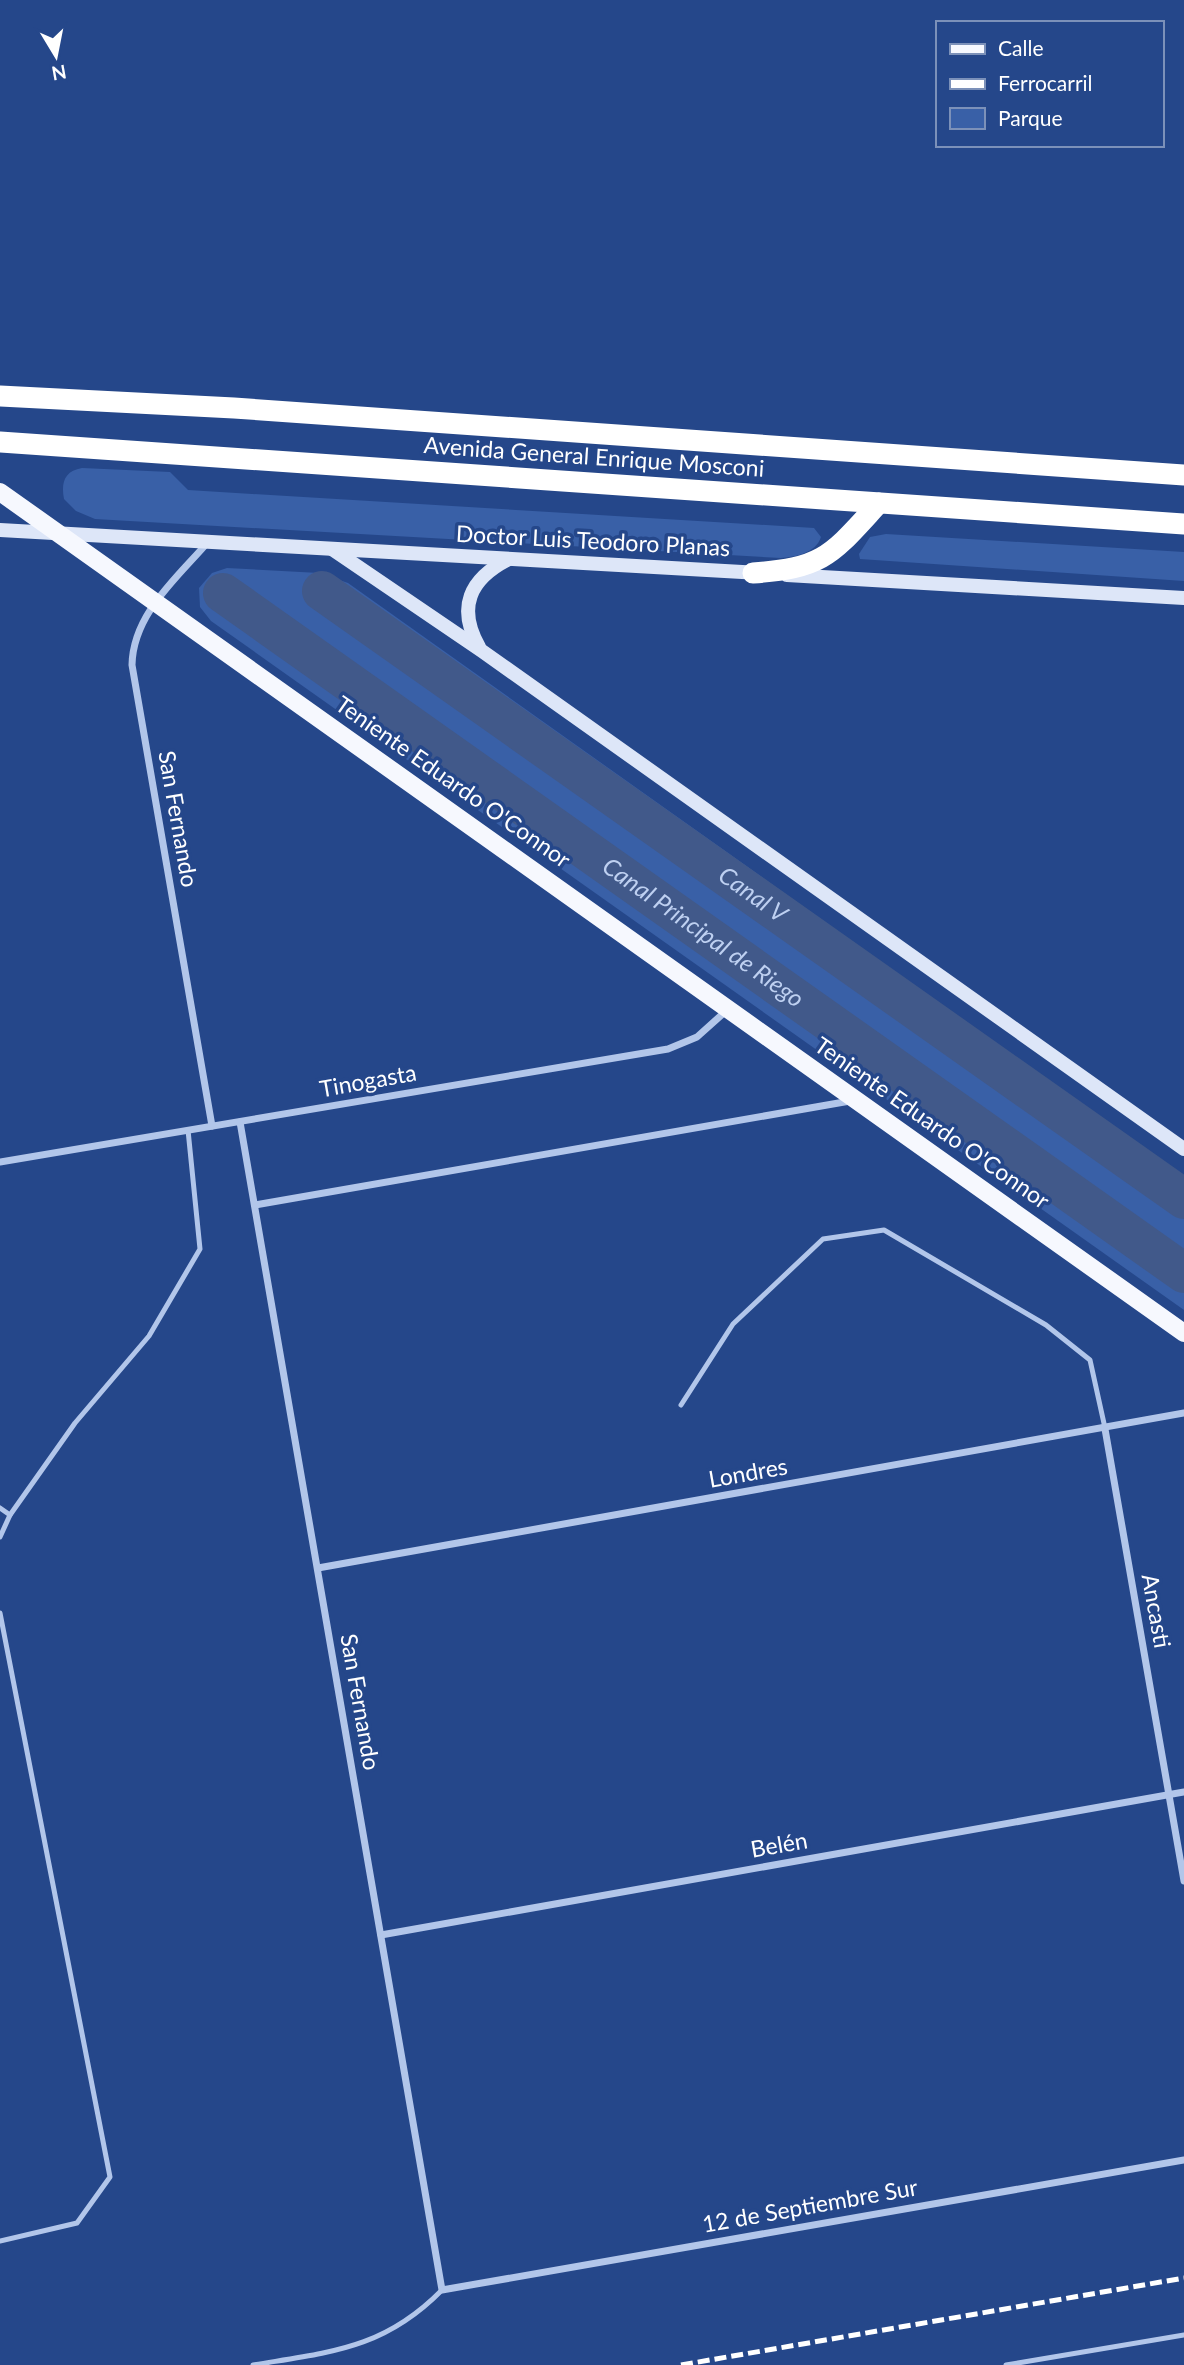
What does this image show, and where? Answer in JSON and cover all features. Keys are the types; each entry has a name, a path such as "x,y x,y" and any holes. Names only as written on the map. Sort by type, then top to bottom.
{"highway":[{"name":"Avenida General Enrique Mosconi","path":"0,396 248,409 1184,475"},
{"name":"Avenida General Enrique Mosconi","path":"0,442 1184,524"},
{"path":"752,573 801,568 828,556 879,503"}],"main road":[{"name":"Teniente Eduardo O'Connor","path":"0,492 1184,1333"}],"street":[{"name":"Doctor Luis Teodoro Planas","path":"0,530 1184,598"},
{"name":"San Fernando","path":"208,541 157,601 136,634 132,649 134,681 212,1126"},
{"path":"331,548 482,651 1184,1149"},
{"path":"482,651 468,622 470,598 483,575 510,559"},
{"name":"Tinogasta","path":"0,1162 668,1049 697,1037 729,1008"},
{"path":"254,1205 857,1100"},
{"name":"San Fernando","path":"240,1122 442,2290"},
{"name":"Londres","path":"318,1568 1184,1413"},
{"name":"Ancasti","path":"1105,1429 1184,1881"},
{"name":"Belén","path":"381,1935 1184,1792"},
{"name":"12 de Septiembre Sur","path":"442,2290 1184,2160"}],"lane":[{"path":"0,1537 10,1515 75,1423 149,1336 200,1250 188,1130"},
{"path":"681,1405 733,1324 823,1239 884,1230 1046,1325 1090,1360 1105,1429"},
{"path":"0,1508 10,1515"},
{"path":"0,1612 110,2177 77,2222 0,2241"},
{"path":"253,2365 343,2350 371,2340 398,2328 442,2290"},
{"path":"1006,2365 1184,2334"}],"green space":[{"path":"82,468 170,472 188,490 814,528 821,537 810,550 781,558 95,519 76,511 64,499 65,479 71,472"},
{"path":"886,534 1184,552 1184,581 860,559 859,554 870,537"},
{"path":"227,568 319,573 348,583 1184,1177 1184,1310 211,621 200,607 199,588 212,573"}],"waterway":[{"name":"Canal V","path":"322,591 1184,1199"},
{"name":"Canal Principal de Riego","path":"223,593 1184,1273"}],"railway":[{"path":"681,2365 1184,2278"}]}
